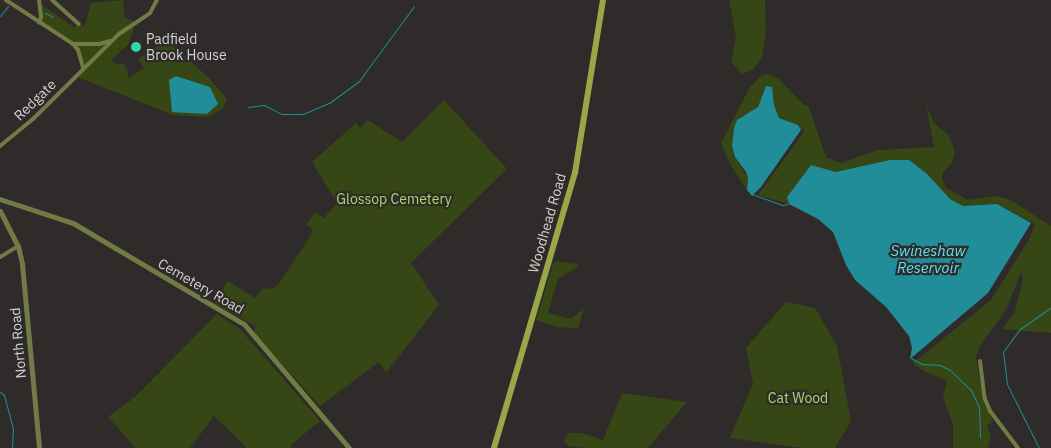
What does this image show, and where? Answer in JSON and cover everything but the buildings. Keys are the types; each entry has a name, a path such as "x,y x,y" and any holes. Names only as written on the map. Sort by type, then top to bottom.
{"main road":[{"name":"Woodhead Road","path":"494,448 575,173 603,0"}],"street":[{"path":"6,0 73,44 78,50 83,68"},
{"path":"39,0 41,17 39,23"},
{"path":"52,0 79,24"},
{"name":"Redgate","path":"0,146 34,118 111,41 150,13 157,0"},
{"path":"73,44 99,44 111,41"},
{"name":"Cemetery Road","path":"0,198 73,223 244,324 349,448"},
{"name":"North Road","path":"0,211 18,246 39,448"},
{"path":"0,257 18,246"},
{"path":"980,361 988,406 1018,448"}],"green space":[{"path":"123,0 125,18 133,21 133,32 128,45 111,60 114,63 124,64 128,72 128,78 144,68 138,59 167,40 209,78 227,99 223,108 209,117 173,115 77,77 85,70 79,49 41,22 40,4 74,27 79,24 85,26 91,3","holes":["176,76 210,87 189,114"]},
{"path":"729,0 765,0 766,34 762,57 753,70 742,74 731,62 736,37"},
{"path":"769,74 779,79 804,105 808,105 826,157 841,163 878,150 934,147 926,104 934,123 949,136 955,152 952,163 943,172 942,178 946,188 968,200 995,196 1009,199 1051,226 1051,333 1002,329 1014,314 1023,280 1021,272 1007,308 979,348 976,357 983,400 993,421 987,426 991,435 988,448 953,448 953,425 943,397 947,381 926,372 912,361 918,359 991,300 1028,241 1035,224 997,204 963,206 950,199 941,191 846,171 836,172 811,165 787,197 789,204 758,195 804,132 804,129 801,130 798,125 779,118 774,105 773,94 766,86 758,107 742,116 734,128 732,146 735,157 748,178 747,190 730,164 721,143 750,87 762,75"},
{"name":"Glossop Cemetery","path":"444,100 507,169 411,263 439,305 386,373 379,362 320,406 254,333 255,326 214,303 228,281 255,298 262,289 274,288 280,282 311,235 312,229 306,225 315,212 324,218 337,203 312,162 356,123 360,128 368,120 402,142"},
{"path":"554,261 578,264 576,268 558,279 548,313 571,319 584,308 578,329 558,327 536,320"},
{"name":"Cat Wood","path":"786,302 815,308 837,346 851,421 835,448 802,448 730,438 753,383 746,348"},
{"path":"217,314 240,329 320,421 291,445 292,448 247,448 214,416 190,448 136,448 108,417 136,396"},
{"path":"622,393 687,402 648,448 583,448 569,446 564,441 568,433 581,433 603,440"}],"water":[{"path":"176,76 210,87 218,104 207,114 172,112 169,80"},
{"path":"766,86 772,87 774,105 779,118 798,125 801,130 761,187 752,196 747,190 748,178 746,172 735,157 732,146 734,128 737,120 758,107"},
{"name":"Swineshaw Reservoir","path":"890,160 909,160 927,174 950,199 963,206 997,204 1031,223 988,293 910,359 912,348 909,336 886,307 855,280 846,265 833,232 818,219 789,204 787,197 811,165 836,172"}],"waterway":[{"path":"0,16 8,6"},
{"path":"248,107 264,105 282,114 303,114 329,103 359,81 414,6"},
{"path":"45,13 53,17"},
{"path":"752,194 783,205 788,204"},
{"path":"1039,448 1007,384 1003,352 1020,329 1051,307"},
{"path":"911,358 922,364 940,365 950,370 971,390 979,407 980,437"},
{"path":"0,392 4,395 13,428 12,448"}],"place":[{"name":"Padfield Brook House","path":"136,47"}]}
